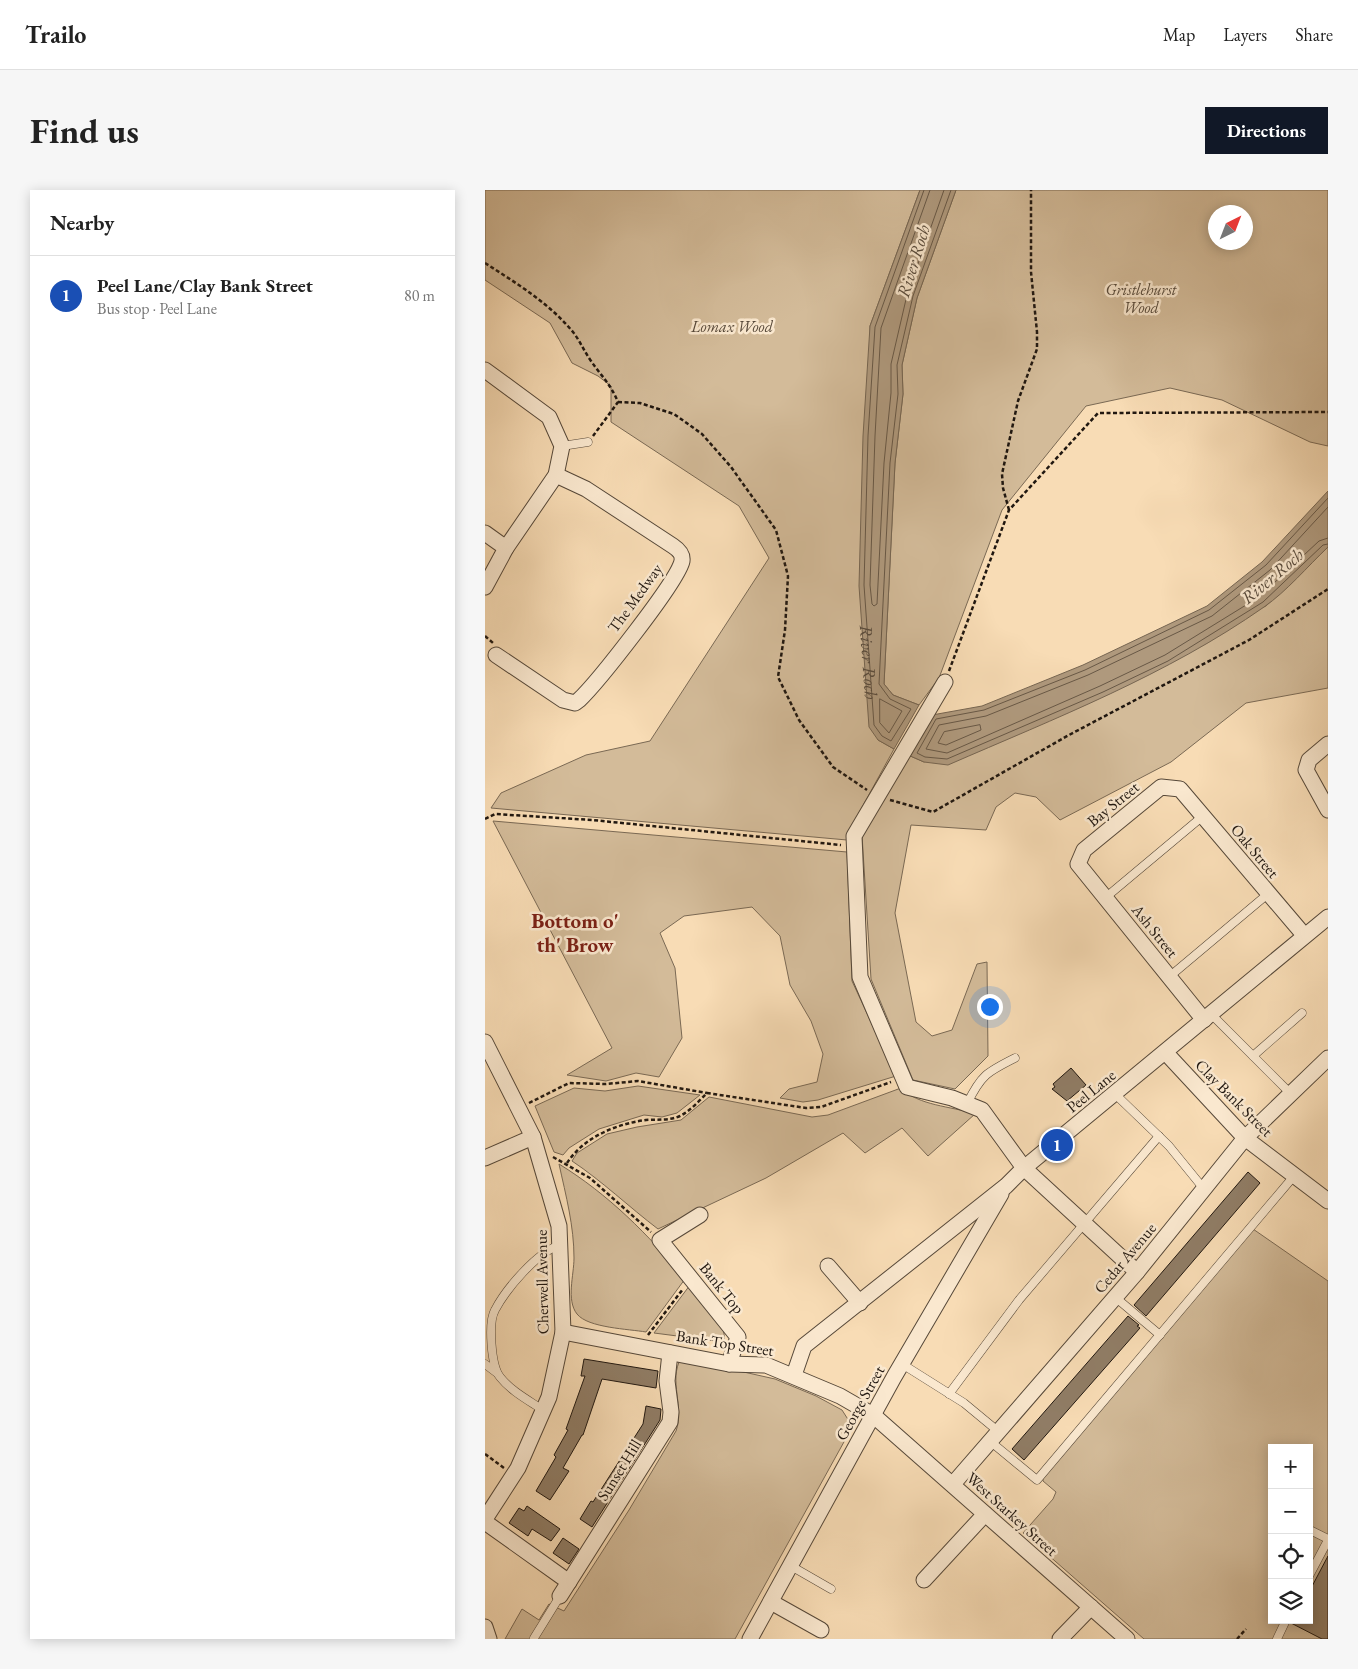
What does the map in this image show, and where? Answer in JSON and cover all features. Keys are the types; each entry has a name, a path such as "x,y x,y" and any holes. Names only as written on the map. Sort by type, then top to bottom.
{"street":[{"path":"485,370 549,417 562,446 556,475 506,548 485,587"},
{"name":"The Medway","path":"496,655 563,700 575,703 584,696 663,594 680,566 681,552 673,546 586,489 556,475"},
{"path":"485,533 506,548"},
{"path":"945,682 901,753 854,836 860,977 907,1087 953,1098 982,1110 1024,1168 1137,1272"},
{"path":"1328,744 1309,760 1306,770 1328,810"},
{"name":"Bay Street","path":"1078,864 1084,850 1161,787 1180,789"},
{"name":"Oak Street","path":"1180,789 1304,935"},
{"name":"Ash Street","path":"1078,864 1169,977 1208,1017"},
{"name":"Peel Lane","path":"794,1375 804,1346 1006,1186 1024,1168 1166,1053 1304,935 1328,917"},
{"name":"Cherwell Avenue","path":"485,1042 533,1137 559,1226 563,1332 549,1396 513,1475 485,1520"},
{"name":"Clay Bank Street","path":"1166,1053 1245,1138 1328,1201"},
{"name":"Cedar Avenue","path":"953,1484 1137,1272 1245,1138 1328,1059"},
{"path":"485,1158 533,1137"},
{"name":"George Street","path":"750,1639 873,1415 1006,1186"},
{"path":"660,1240 701,1215"},
{"name":"Bank Top","path":"660,1240 738,1337 729,1364"},
{"path":"828,1266 860,1303"},
{"name":"Bank Top Street","path":"563,1332 729,1364 766,1365 794,1375 839,1396 873,1415"},
{"name":"Sunset Hill","path":"560,1596 670,1422 671,1412 667,1381 670,1353"},
{"name":"West Starkey Street","path":"873,1415 1127,1639"},
{"path":"924,1580 985,1514"},
{"path":"485,1520 569,1582"},
{"path":"771,1602 821,1630"},
{"path":"1060,1639 1091,1607"},
{"path":"485,1627 489,1639"}],"lane":[{"path":"562,446 588,442"},
{"path":"1105,898 1203,816"},
{"path":"1169,977 1269,893"},
{"path":"1253,1056 1302,1013"},
{"path":"1208,1017 1253,1056 1291,1094"},
{"path":"967,1104 976,1085 987,1073 1015,1058"},
{"path":"1115,1094 1159,1136 1204,1189"},
{"path":"949,1394 1019,1300 1159,1136"},
{"path":"902,1364 949,1394 1037,1480 1294,1176"},
{"path":"498,1374 489,1353 491,1319 495,1310 523,1274 553,1247 559,1245"},
{"path":"1115,1297 1159,1335"},
{"path":"485,1364 521,1396 543,1410"},
{"path":"1313,1532 1328,1540 1313,1568"},
{"path":"791,1566 831,1589"},
{"path":"534,1638 560,1596"},
{"path":"1277,1639 1284,1624"}],"path":[{"path":"1009,510 1003,488 1003,474 1018,401 1037,349 1031,272 1031,190"},
{"path":"485,264 534,295 571,330 591,360 611,384 618,402"},
{"path":"588,442 618,402"},
{"path":"618,402 640,403 674,414 702,434 731,467 777,530 788,576 785,630 778,677 799,720 833,768 876,797 933,812 1069,734 1249,640 1328,589"},
{"path":"945,682 1009,510 1099,413 1328,412"},
{"path":"485,819 495,814 592,820 855,846"},
{"path":"519,1109 569,1083 606,1084 638,1081 805,1108 821,1107 903,1078"},
{"path":"567,1163 575,1151 605,1132 646,1120 665,1120 680,1116 707,1093"},
{"path":"537,1152 560,1159 590,1178 660,1240"},
{"path":"640,1347 691,1278"},
{"path":"485,1454 513,1475"},
{"path":"1237,1639 1246,1629"}],"green space":[{"name":"Lomax Wood","path":"485,190 920,190 870,326 878,740 894,749 849,831 847,840 491,808 501,793 586,755 650,741 769,558 739,506 611,422 611,386 598,376 572,363 550,323 485,280"},
{"name":"Gristlehurst Wood","path":"956,190 1328,190 1328,446 1310,442 1222,400 1170,388 1086,406 1002,510 939,678 919,705 893,695 884,684 895,463 903,394 902,365 917,298"},
{"path":"1328,547 1328,688 1246,703 1171,762 1060,820 1036,797 1015,793 996,807 986,830 911,825 895,913 916,1022 932,1036 952,1030 977,964 987,962 988,1056 955,1089 913,1080 871,979 862,835 908,755 924,762 1266,606"},
{"path":"493,821 847,852 852,981 896,1076 818,1100 803,1102 780,1098 789,1089 817,1082 823,1054 811,1021 790,985 780,936 752,907 684,916 660,933 675,968 682,1038 659,1077 636,1073 606,1081 567,1075 612,1048"},
{"path":"638,1086 700,1095 677,1113 662,1117 644,1115 599,1129 569,1148 563,1155 554,1152 535,1106 574,1088 605,1091"},
{"path":"901,1088 917,1099 975,1114 928,1156 902,1128 865,1153 843,1133 766,1178 658,1229 572,1161 577,1153 607,1134 681,1120 709,1097 812,1117 828,1115"},
{"path":"559,1164 594,1188 627,1216 685,1279 646,1332 599,1325 582,1319 577,1314 571,1295 574,1258 573,1234"},
{"path":"1253,1229 1328,1281 1328,1639 1144,1639 1023,1533 1053,1499 1056,1492 1043,1481 1043,1476"},
{"path":"690,1285 718,1319 724,1334 724,1342 654,1333"},
{"path":"681,1358 775,1379 816,1396 842,1410 849,1421 850,1431 735,1639 505,1639 522,1609 539,1620 549,1604 564,1611 629,1510 676,1431 679,1413 676,1376"}],"water":[{"name":"River Roch","path":"920,190 956,190 917,298 902,365 903,394 895,463 884,684 893,695 919,705 894,749 878,740 869,727 859,586 863,436 870,326"},
{"name":"River Roch","path":"1328,491 1328,547 1272,601 1227,631 1189,654 1110,694 948,765 924,762 908,755 932,715 982,706 1083,665 1207,606 1262,562"}],"building":[{"path":"1071,1068 1086,1085 1067,1101 1052,1089 1055,1087 1053,1084"},
{"path":"1248,1172 1260,1183 1146,1316 1134,1305"},
{"path":"1128,1316 1140,1328 1024,1460 1012,1449"},
{"path":"584,1359 658,1371 656,1388 602,1379 583,1435 563,1468 569,1471 550,1500 536,1491 556,1457 554,1455 568,1430 566,1429 585,1376 581,1376"},
{"path":"646,1406 661,1409 660,1420 592,1527 580,1519 643,1424"},
{"path":"527,1506 560,1529 551,1541 532,1529 528,1536 509,1523 519,1508 524,1511"},
{"path":"563,1538 579,1549 569,1564 553,1553"},
{"path":"1328,1556 1328,1639 1322,1639 1293,1624 1313,1624 1313,1584"}],"place":[{"name":"Peel Lane/Clay Bank Street","path":"1057,1145"}],"district":[{"name":"Bottom o' th' Brow","path":"575,932"}]}
